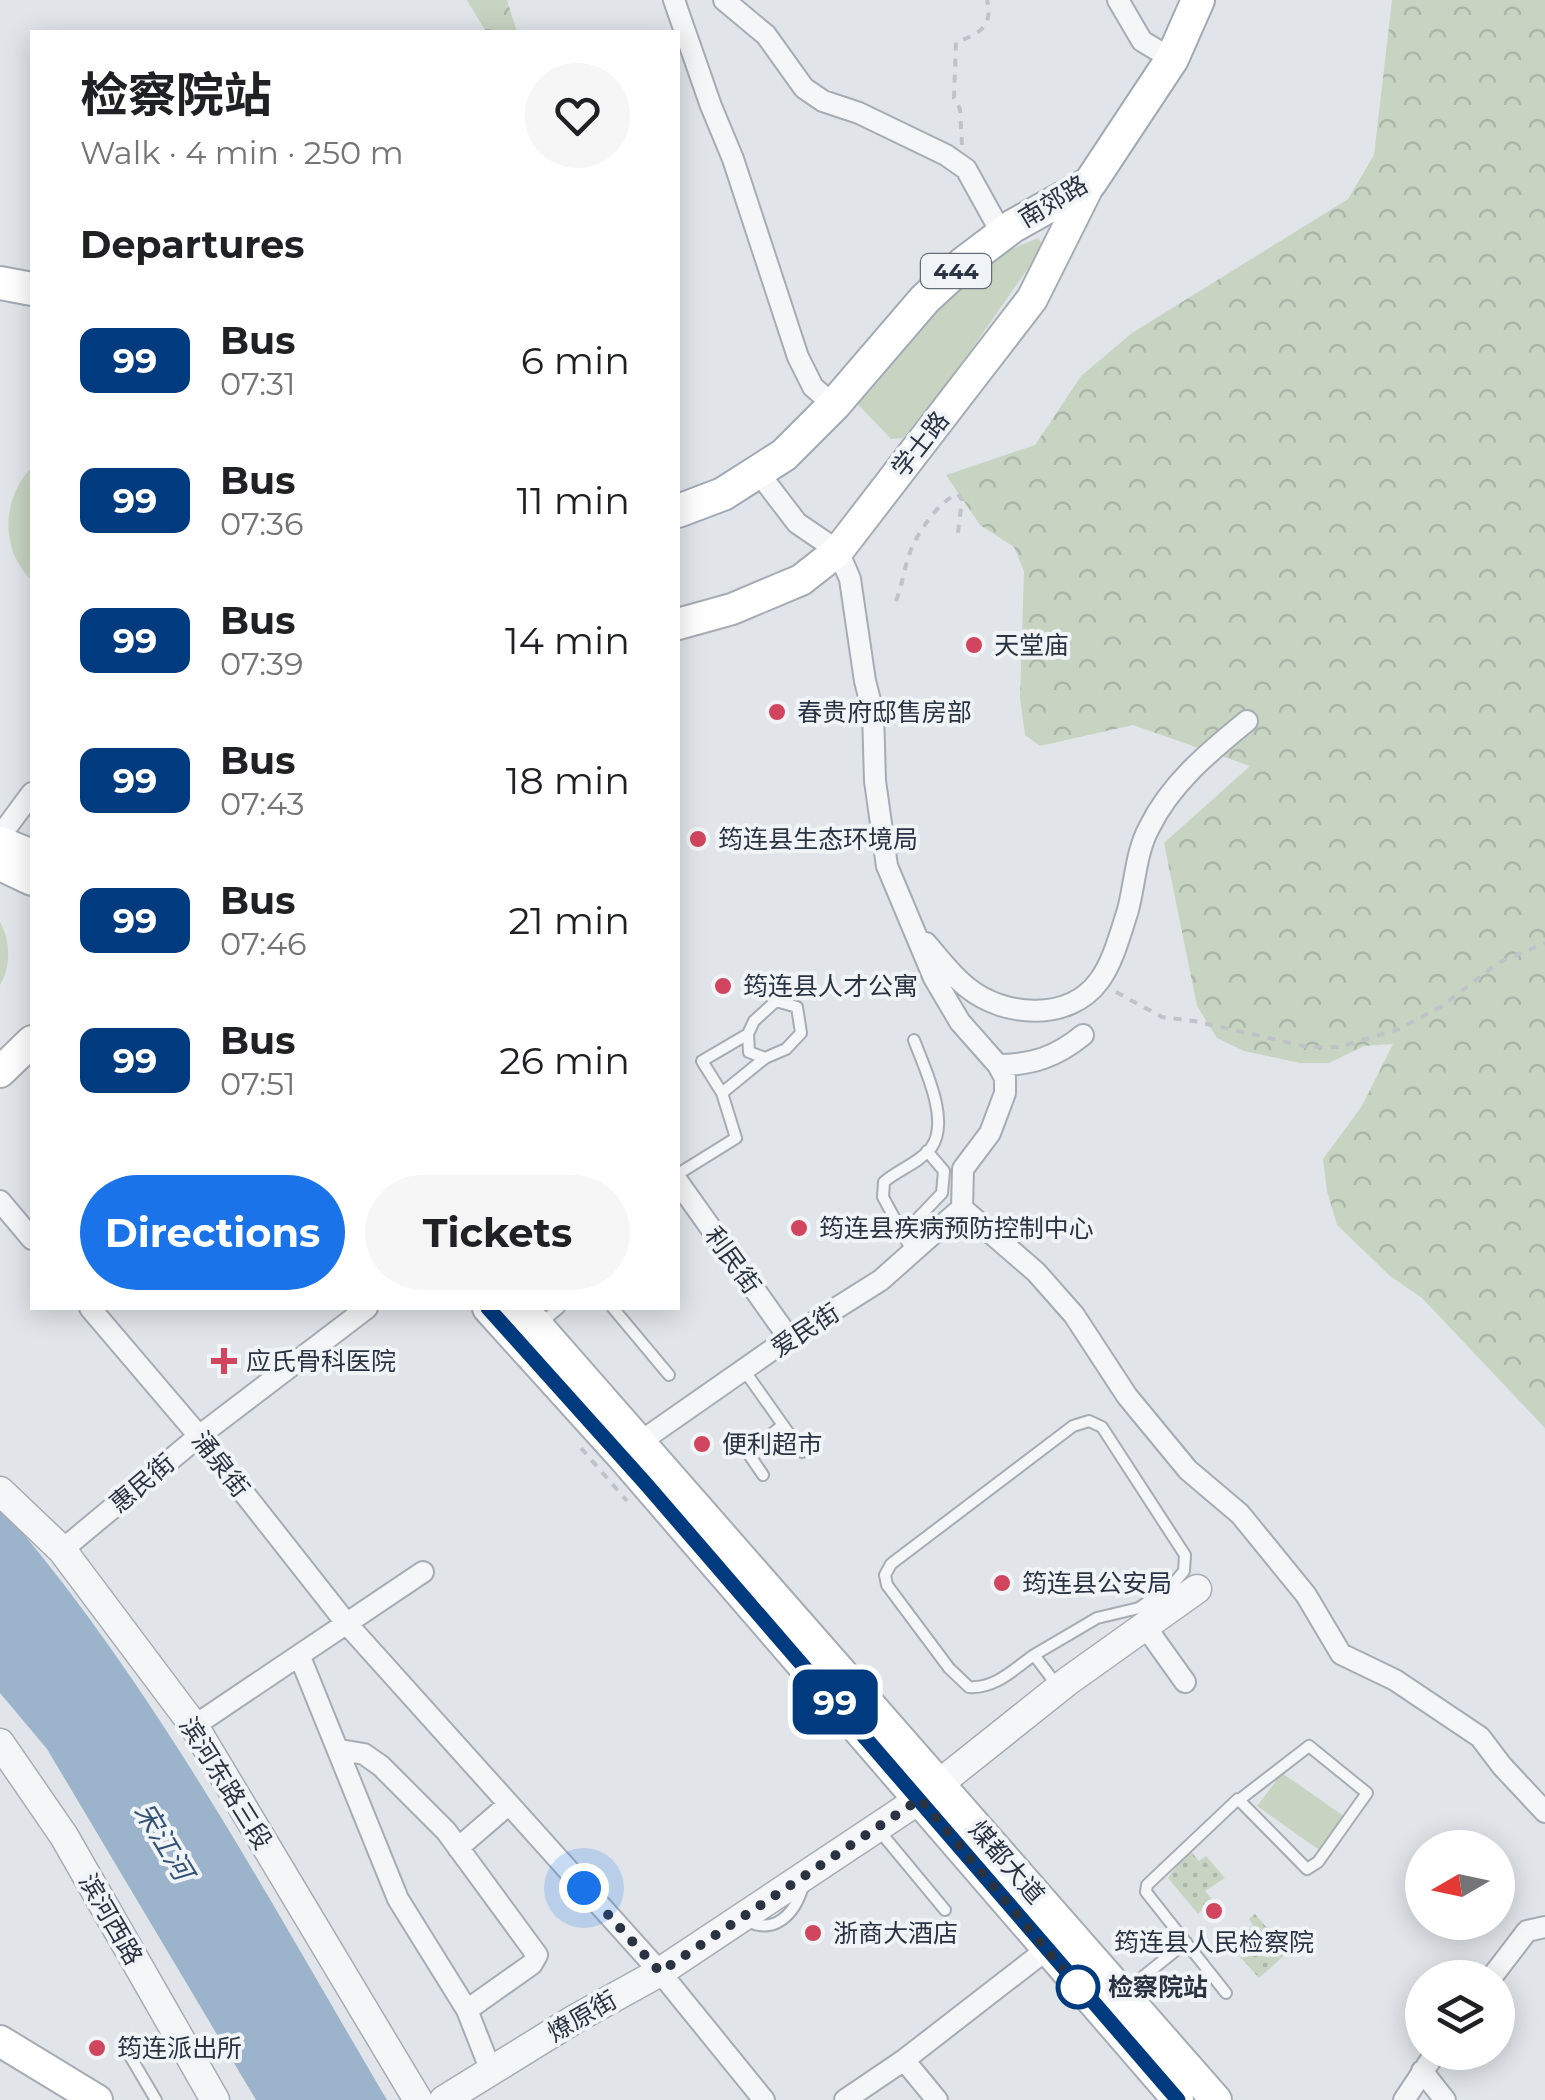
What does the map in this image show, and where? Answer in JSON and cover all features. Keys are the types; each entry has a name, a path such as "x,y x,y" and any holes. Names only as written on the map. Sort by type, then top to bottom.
{"main road":[{"name":"南郊路","path":"680,510 723,494 784,455 925,299 1002,234 1090,183 1172,59 1198,0"},
{"name":"学士路","path":"680,623 732,609 801,580 838,551 1032,298 1090,183"},
{"path":"0,283 30,289"},
{"path":"0,839 30,854"},
{"path":"0,865 30,879"},
{"path":"0,1072 30,1043"},
{"name":"煤都大道","path":"490,1310 631,1448 929,1791 1123,1993 1216,2100"},
{"name":"煤都大道","path":"540,1314 631,1448"},
{"name":"煤都大道","path":"929,1791 1046,1950 1178,2100"},
{"path":"0,2041 97,2100"}],"street":[{"path":"674,0 734,159 798,358 813,387 834,404"},
{"path":"724,0 766,35 804,88 823,101 859,113 946,155 966,169 1002,234"},
{"path":"1118,0 1142,40 1172,59"},
{"path":"758,472 797,524 838,551 851,583 873,712 879,822 888,866 934,978 960,1022 1005,1078 1005,1094 990,1132 963,1169 962,1208 1036,1272 1074,1316 1127,1396 1176,1455 1240,1514 1306,1595 1341,1654 1396,1680 1480,1737 1514,1781 1545,1812"},
{"path":"914,931 966,988 1010,1010 1040,1012 1074,1001 1099,982 1128,910 1148,828 1182,779 1247,721"},
{"path":"0,839 30,796"},
{"path":"998,1065 1047,1059 1064,1052 1084,1035"},
{"name":"利民街","path":"680,1185 789,1338"},
{"path":"0,1201 30,1237"},
{"name":"爱民街","path":"631,1448 789,1338 881,1280 908,1243 962,1208"},
{"name":"涌泉街","path":"92,1310 199,1436 347,1624 660,1972 764,2100"},
{"name":"惠民街","path":"62,1550 199,1436 363,1310"},
{"name":"滨河东路三段","path":"0,1492 62,1550 194,1726 418,2100"},
{"path":"194,1726 423,1572"},
{"name":"燎原街","path":"444,2100 660,1972 877,1828 1196,1589"},
{"path":"1145,1626 1185,1682"},
{"path":"300,1657 398,1898 466,2010 491,2071"},
{"name":"滨河西路","path":"0,1744 64,1836 215,2100"},
{"path":"340,1750 364,1754 382,1766 458,1848 537,1955 528,1967 466,2010"},
{"path":"458,1848 509,1804"},
{"path":"1505,1960 1527,1931 1545,1928"},
{"path":"845,2100 904,2060 1046,1950"},
{"path":"904,2060 936,2100"},
{"path":"1404,2100 1422,2070 1446,2100"}],"lane":[{"path":"722,1093 765,1058 786,1049 801,1034 796,1006 776,1001 754,1021 748,1034 748,1052 765,1058"},
{"path":"680,1173 736,1138 722,1093 702,1061 748,1034"},
{"path":"914,1040 924,1059 939,1121 932,1147 884,1182 884,1197 908,1243 942,1193 944,1172 927,1151"},
{"path":"615,1310 669,1375"},
{"path":"744,1370 802,1452"},
{"path":"1089,1422 1102,1426 1184,1555 1184,1571 1139,1608 1096,1618 1034,1654 995,1683 969,1688 949,1668 897,1598 886,1575 892,1564 1073,1426 1089,1422"},
{"path":"763,1475 748,1453 784,1426"},
{"path":"1034,1654 1060,1688"},
{"path":"1226,1993 1146,1892 1147,1885 1211,1822 1239,1800 1309,1746 1367,1794 1318,1862 1307,1869 1239,1800"},
{"path":"877,1828 945,1910"},
{"path":"1123,1993 1186,1942"},
{"path":"130,2056 156,2100"}],"path":[{"path":"966,169 960,110 954,98 955,49 956,42 973,37 990,21 987,0"},
{"path":"896,600 910,552 940,508 950,496 958,494 962,500 957,540"},
{"path":"1099,982 1162,1017 1308,1047 1340,1047 1399,1029 1442,1006 1498,964 1545,942"}],"green space":[{"path":"467,0 507,0 516,30 485,30"},
{"path":"1392,0 1545,0 1545,1428 1422,1298 1390,1276 1337,1225 1323,1159 1362,1106 1393,1044 1364,1046 1329,1063 1300,1063 1244,1051 1217,1038 1197,1006 1164,843 1250,766 1133,725 1040,746 1025,735 1020,698 1024,571 1014,547 980,525 946,475 1035,445 1081,376 1132,333 1348,199 1374,155"},
{"path":"1038,238 1042,244 1036,257 952,377 903,438 891,439 849,395 981,262"},
{"path":"30,470 30,579 14,555 8,524 14,494"},
{"path":"0,922 8,954 0,985"},
{"path":"1282,1773 1348,1819 1322,1852 1257,1806"},
{"path":"1189,1849 1199,1861 1206,1856 1225,1878 1205,1891 1213,1900 1198,1914 1168,1878"},
{"path":"1255,1914 1267,1928 1260,1935 1274,1950 1289,1939 1295,1946 1259,1978 1224,1939 1234,1930 1241,1937 1253,1925 1249,1919"}],"water":[{"name":"宋江河","path":"0,1506 109,1646 159,1719 253,1870 387,2100 256,2100 47,1749 0,1693"}],"bus line":[{"name":"99","path":"490,1310 646,1484 1178,2100"}],"place":[{"name":"天堂庙","path":"974,645"},
{"name":"春贵府邸售房部","path":"777,712"},
{"name":"筠连县生态环境局","path":"698,839"},
{"name":"筠连县人才公寓","path":"723,986"},
{"name":"筠连县疾病预防控制中心","path":"799,1228"},
{"name":"应氏骨科医院","path":"224,1361"},
{"name":"便利超市","path":"702,1444"},
{"name":"筠连县公安局","path":"1002,1583"},
{"name":"筠连县人民检察院","path":"1214,1911"},
{"name":"浙商大酒店","path":"813,1933"},
{"name":"检察院站","path":"1078,1987"},
{"name":"筠连派出所","path":"97,2048"}],"route":[{"path":"584,1888 660,1972 920,1799 1078,1987"}]}
